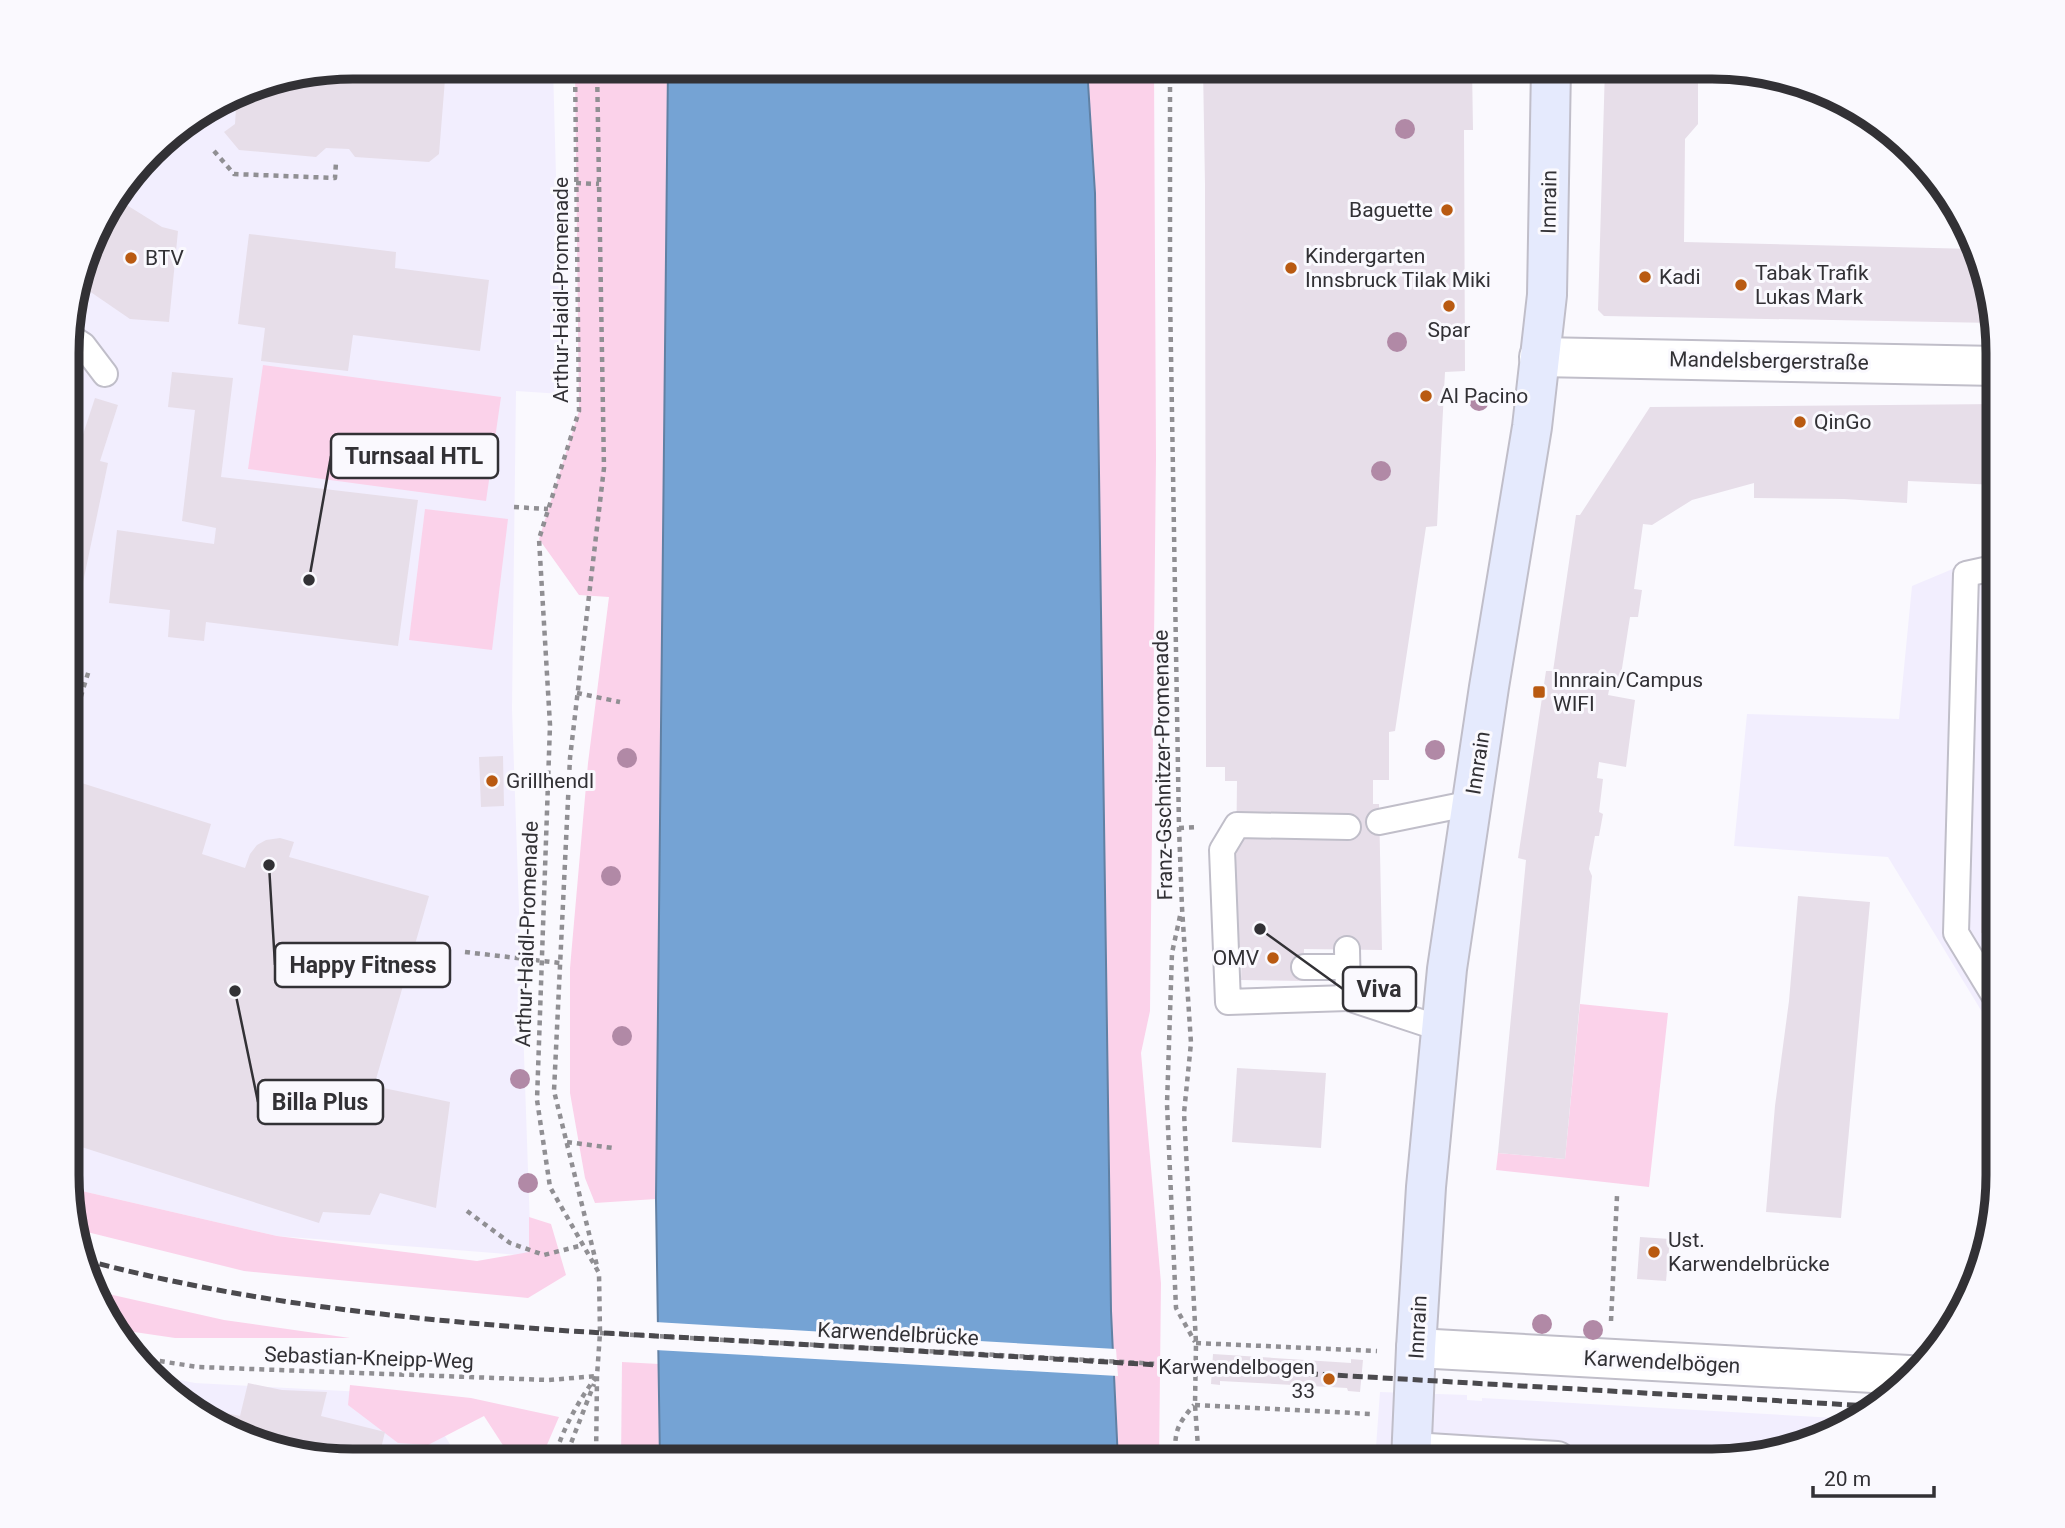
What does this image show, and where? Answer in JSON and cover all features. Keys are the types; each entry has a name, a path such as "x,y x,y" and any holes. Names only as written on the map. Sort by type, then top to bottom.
{"main road":[{"name":"Innrain","path":"1412,1443 1426,1187 1447,969 1532,428 1547,295 1551,79"}],"street":[{"name":"Mandelsbergerstraße","path":"1539,357 1986,366"},
{"name":"Karwendelbögen","path":"1416,1350 1900,1375"},
{"path":"1412,1443 1460,1449"}],"lane":[{"path":"79,342 105,374"},
{"path":"1986,570 1966,575 1956,933 1986,965"},
{"path":"1379,822 1472,803"},
{"path":"1348,827 1237,825 1223,850 1234,968 1227,1002 1348,998 1442,1029"},
{"path":"1304,967 1347,958 1348,998"}],"path":[{"name":"Arthur-Haidl-Promenade","path":"575,79 579,411 539,539 550,725 537,1100 550,1187 599,1273 600,1333 597,1376"},
{"path":"597,79 604,468 570,758 554,1091 599,1273"},
{"name":"Franz-Gschnitzer-Promenade","path":"1170,79 1170,308 1182,908 1191,1043 1184,1113 1196,1343 1195,1405 1198,1449"},
{"path":"214,151 234,174 335,178 336,162"},
{"path":"576,183 599,184"},
{"path":"514,507 548,509"},
{"path":"79,702 89,670"},
{"path":"577,694 620,702"},
{"path":"1182,908 1172,953 1167,1104 1175,1308 1196,1343 1416,1350"},
{"path":"465,952 560,963"},
{"path":"567,1142 612,1148"},
{"path":"1610,1359 1617,1196"},
{"path":"467,1211 510,1243 544,1255 583,1245"},
{"name":"Karwendelbrücke","path":"600,1333 1196,1366"},
{"name":"Sebastian-Kneipp-Weg","path":"150,1359 211,1368 549,1380 597,1376"},
{"path":"558,1449 563,1432 583,1394 597,1376"},
{"path":"569,1449 597,1376"},
{"path":"596,1449 597,1376"},
{"path":"1175,1449 1175,1434 1181,1420 1195,1405 1412,1443"}],"shaded area":[{"path":"335,79 553,79 562,394 516,391 512,709 531,1256 277,1236 79,1190 79,335 88,282 115,216 147,172 186,135 216,115 248,100 282,88"},
{"path":"575,79 668,79 656,1199 595,1203 585,1178 570,1093 570,968 588,763 609,597 579,595 539,539 579,411"},
{"path":"1088,79 1154,79 1156,458 1150,1011 1141,1053 1161,1283 1159,1449 1117,1449 1111,1311 1095,193"},
{"path":"263,365 501,397 486,501 248,469"},
{"path":"425,509 508,519 492,650 409,640"},
{"path":"1986,555 1986,1019 1888,857 1734,846 1747,714 1899,719 1912,586"},
{"path":"1580,1004 1668,1013 1649,1187 1496,1170 1498,1153 1565,1159"},
{"path":"79,1190 277,1236 477,1261 529,1252 529,1217 551,1224 566,1275 528,1298 244,1271 85,1231"},
{"path":"106,1293 224,1320 350,1338 175,1338 128,1331"},
{"path":"622,1362 659,1364 660,1449 621,1449"},
{"path":"168,1378 195,1383 421,1395 453,1449 335,1449 282,1440 216,1413"},
{"path":"350,1385 471,1398 559,1417 545,1449 505,1449 484,1416 428,1445 398,1443 348,1405"},
{"path":"1380,1392 1467,1395 1467,1400 1482,1401 1482,1398 1839,1418 1783,1440 1730,1449 1376,1449"}],"water":[{"path":"668,79 1088,79 1095,193 1111,1311 1117,1449 660,1449 656,1199"}],"pier":[{"path":"655,1322 1116,1349 1118,1376 655,1350"}],"building":[{"path":"335,79 445,79 439,154 429,162 355,157 349,149 326,148 316,157 239,150 224,132 235,124 236,105 265,93 299,84"},
{"path":"1203,79 1472,79 1473,130 1464,130 1465,371 1445,372 1437,526 1426,527 1395,731 1389,732 1389,780 1373,780 1373,804 1379,804 1382,950 1304,949 1303,981 1241,980 1242,948 1235,949 1237,781 1225,781 1225,767 1206,767"},
{"path":"1605,79 1698,79 1698,124 1685,139 1684,242 1965,249 1977,282 1985,323 1604,316 1598,310"},
{"name":"BTV","path":"124,203 162,227 178,231 169,322 130,319 86,289 100,248"},
{"path":"249,234 396,252 395,268 489,280 480,351 353,335 348,371 261,361 265,328 238,324"},
{"path":"172,372 233,378 221,477 418,500 398,646 206,622 204,641 168,637 170,610 109,603 117,530 214,544 216,528 182,521 195,410 168,407"},
{"path":"95,398 118,405 100,461 108,463 79,601 79,447"},
{"path":"1986,404 1986,484 1908,481 1907,503 1754,498 1754,483 1692,500 1652,525 1643,524 1634,589 1642,590 1638,617 1630,617 1620,681 1611,680 1608,695 1635,700 1626,767 1599,762 1597,778 1603,779 1599,812 1603,814 1599,836 1595,836 1589,869 1592,876 1565,1159 1498,1153 1526,860 1518,858 1546,671 1553,671 1576,515 1580,515 1650,407"},
{"path":"1986,716 1986,933 1981,933"},
{"name":"Grillhendl","path":"503,756 504,806 481,807 479,757"},
{"path":"79,782 211,824 202,854 245,868 257,845 266,840 280,838 294,842 289,857 429,896 374,1086 450,1102 436,1208 380,1193 370,1215 323,1212 319,1223 79,1146"},
{"path":"1798,896 1870,902 1841,1218 1766,1212"},
{"path":"1237,1068 1326,1073 1321,1148 1232,1142"},
{"name":"Ust. Karwendelbrücke","path":"1640,1237 1670,1239 1666,1281 1637,1279"},
{"path":"1213,1354 1351,1363 1351,1359 1363,1360 1360,1392 1348,1391 1347,1388 1220,1381 1220,1385 1211,1384"},
{"path":"248,1383 282,1390 327,1392 321,1416 385,1432 381,1449 317,1447 265,1435 211,1410 240,1416"},
{"path":"1256,1446 1329,1448 1329,1449 1256,1449"}],"railway":[{"path":"93,1262 205,1288 326,1307 570,1331 1860,1405"}],"place":[{"name":"Baguette","path":"1447,210"},
{"name":"BTV","path":"131,258"},
{"name":"Kindergarten Innsbruck Tilak Miki","path":"1291,268"},
{"name":"Kadi","path":"1645,277"},
{"name":"Tabak Trafik Lukas Mark","path":"1741,285"},
{"name":"Spar","path":"1449,306"},
{"name":"Al Pacino","path":"1426,396"},
{"name":"QinGo","path":"1800,422"},
{"name":"Turnsaal HTL","path":"309,580"},
{"name":"Innrain/Campus WIFI","path":"1539,692"},
{"name":"Grillhendl","path":"492,781"},
{"name":"Happy Fitness","path":"269,865"},
{"name":"Viva","path":"1260,929"},
{"name":"OMV","path":"1273,958"},
{"name":"Billa Plus","path":"235,991"},
{"name":"Ust. Karwendelbrücke","path":"1654,1252"},
{"name":"Karwendelbogen 33","path":"1329,1379"}]}
